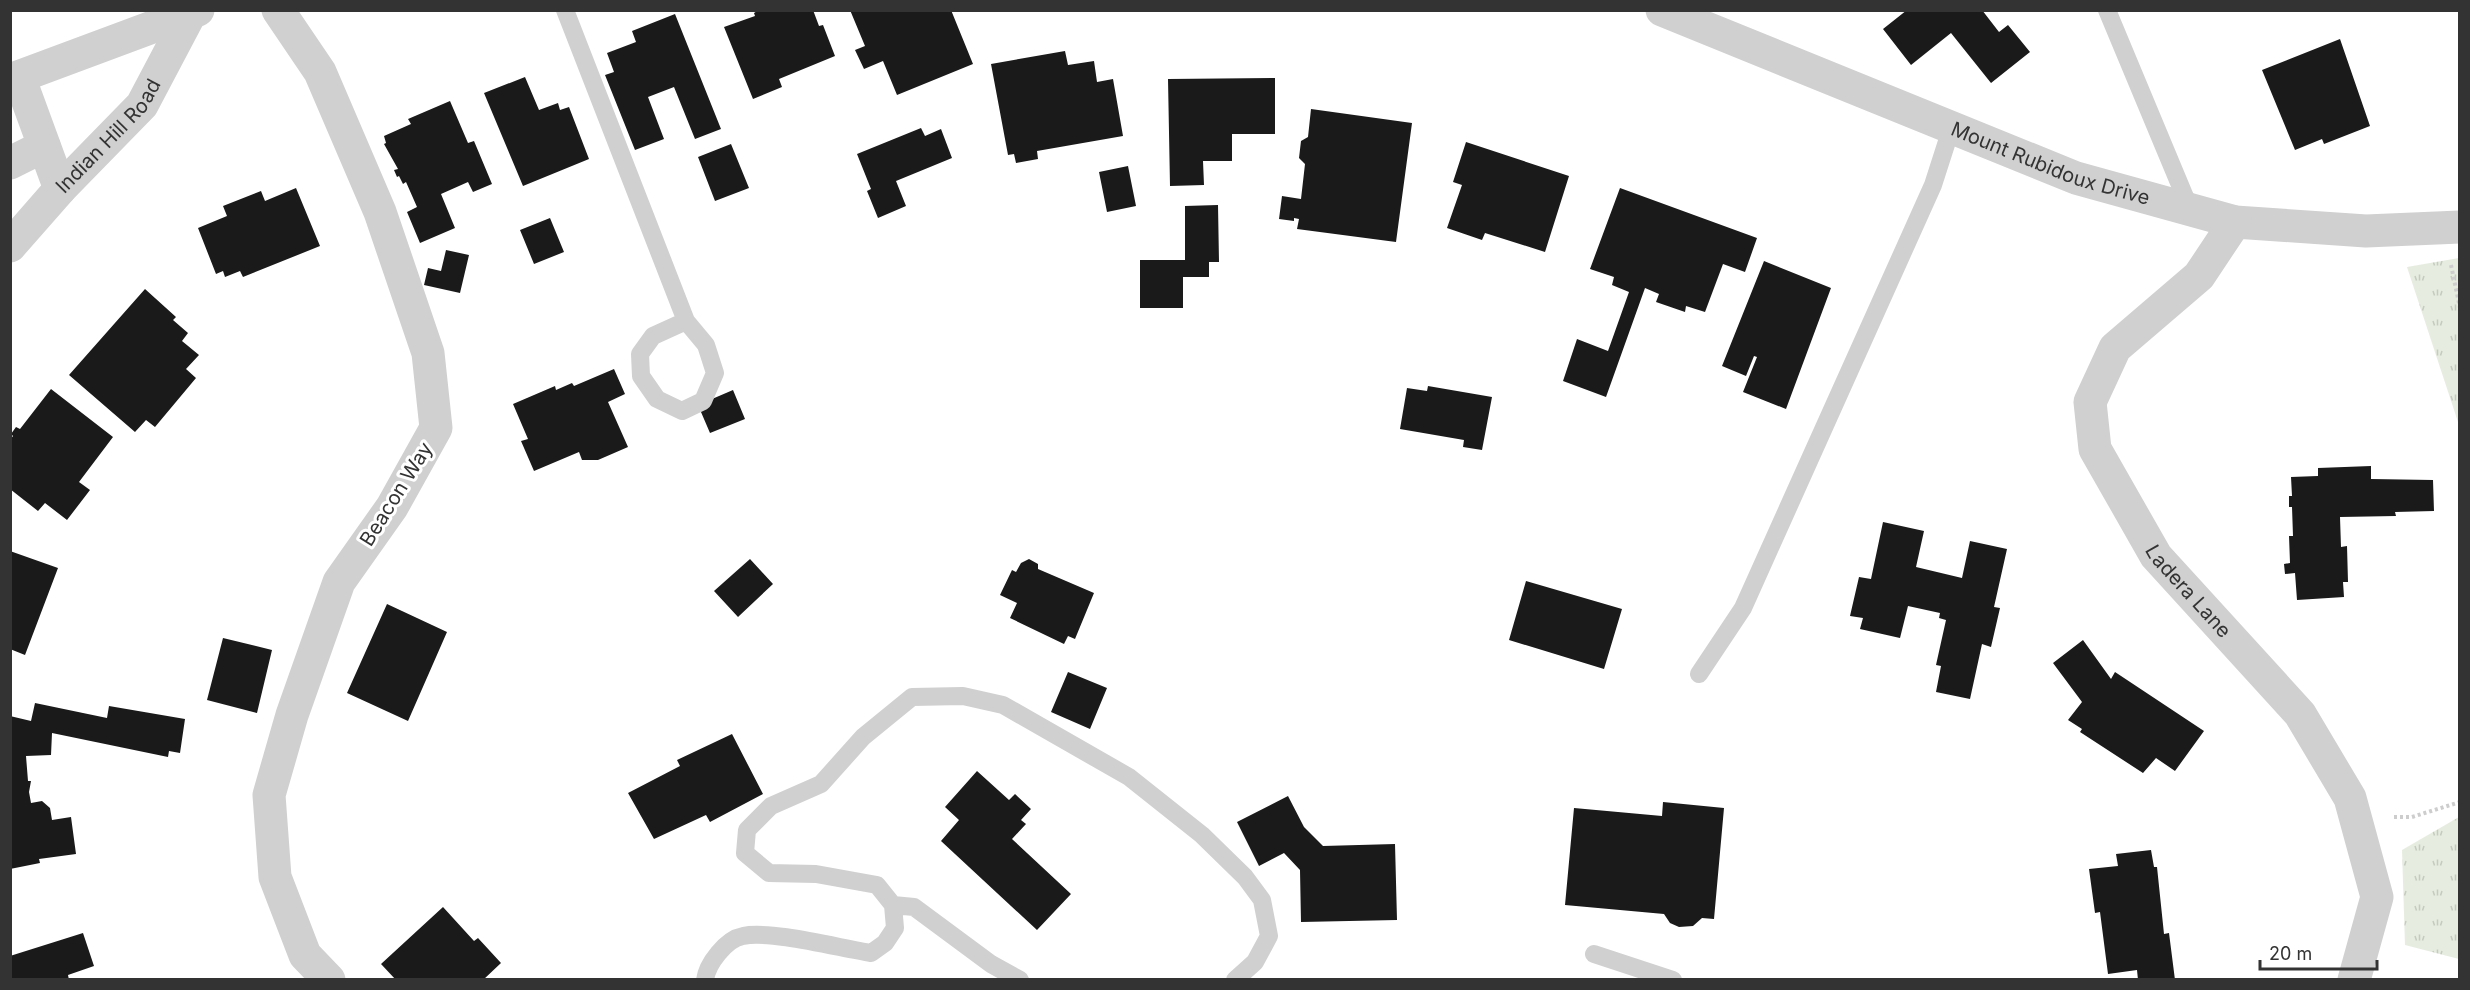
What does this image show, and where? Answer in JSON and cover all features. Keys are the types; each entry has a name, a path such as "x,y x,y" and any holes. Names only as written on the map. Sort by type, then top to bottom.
{"street":[{"name":"Beacon Way","path":"278,10 320,72 380,212 428,353 436,428 392,507 339,582 292,715 269,795 275,877 305,955 329,980"},
{"name":"Mount Rubidoux Drive","path":"1662,10 1723,24 1951,129 2076,177 2235,222 2366,231 2460,227"},
{"path":"60,189 15,79 192,12"},
{"name":"Indian Hill Road","path":"10,246 60,189 142,105 192,12"},
{"path":"10,163 44,146"},
{"name":"Ladera Lane","path":"2235,222 2199,276 2115,348 2090,402 2095,449 2156,556 2300,714 2350,798 2376,897 2354,980"}],"lane":[{"path":"565,10 686,321 706,345 716,373 703,401 682,411 657,399 641,376 640,354 653,336 686,321"},
{"path":"2107,10 2190,209"},
{"path":"1699,674 1743,608 1932,185 1951,129"},
{"path":"705,980 706,969 723,949 741,936 779,937 871,952 885,943 895,928 893,905 877,885 816,874 769,873 745,853 747,830 771,806 822,784 863,736 912,697 963,696 1003,705 1129,777 1202,835 1245,877 1262,900 1269,936 1255,962 1235,980"},
{"path":"893,905 914,907 991,964 1020,980"},
{"path":"1594,954 1673,980"}],"path":[{"path":"2450,261 2460,308"},
{"path":"2355,815 2412,818 2460,802"}],"green space":[{"path":"2460,258 2459,425 2407,267"},
{"path":"2459,817 2459,959 2405,945 2402,850"}],"building":[{"path":"759,10 813,10 819,26 823,25 835,56 779,79 782,87 753,99 724,27 755,16 754,13"},
{"path":"850,10 951,10 973,64 897,95 883,61 864,69 855,50 865,46"},
{"path":"1907,10 1982,10 1999,32 2008,25 2030,52 1991,83 1951,33 1911,65 1883,29"},
{"path":"675,14 721,129 695,139 674,87 648,97 664,139 635,150 605,75 614,72 607,53 636,42 632,31"},
{"path":"2340,39 2370,126 2324,144 2322,139 2295,150 2262,70"},
{"path":"1065,51 1068,65 1094,61 1097,82 1113,79 1123,136 1037,151 1038,159 1016,163 1014,154 1008,155 991,64"},
{"path":"525,77 539,110 558,103 560,110 569,107 589,159 523,186 484,93"},
{"path":"1275,78 1275,134 1232,134 1232,161 1203,161 1204,185 1170,186 1168,79"},
{"path":"450,101 468,143 474,141 492,184 473,192 468,182 441,194 455,228 420,243 407,212 417,207 406,182 403,184 399,176 397,177 394,170 398,169 384,144 386,143 384,136 411,124 408,119"},
{"path":"1311,109 1412,123 1396,242 1297,229 1299,219 1294,218 1294,221 1279,219 1282,196 1301,199 1305,164 1299,158 1301,141 1308,137"},
{"path":"921,128 925,136 941,129 952,158 896,181 906,206 878,218 867,191 871,189 857,154"},
{"path":"1466,142 1569,176 1545,252 1485,233 1482,240 1447,228 1462,185 1453,182"},
{"path":"731,144 749,188 715,201 698,157"},
{"path":"1128,166 1136,206 1107,212 1099,172"},
{"path":"296,188 320,246 243,277 240,271 225,277 223,271 216,274 198,228 227,216 223,206 261,191 265,201"},
{"path":"1620,188 1757,238 1745,272 1723,264 1705,312 1686,306 1685,312 1656,302 1659,294 1645,288 1606,397 1563,381 1577,339 1608,351 1629,292 1612,285 1614,277 1590,269"},
{"path":"1218,205 1219,262 1209,262 1209,277 1183,277 1183,308 1140,308 1140,260 1185,260 1185,206"},
{"path":"550,218 564,252 534,264 520,230"},
{"path":"446,250 469,255 460,293 424,285 428,268 441,271"},
{"path":"1764,261 1831,288 1786,409 1743,392 1757,357 1754,356 1746,376 1722,366"},
{"path":"145,289 176,317 173,320 188,333 182,341 199,355 186,369 196,378 155,427 146,420 135,432 69,375"},
{"path":"614,369 625,394 608,402 628,447 598,460 582,460 579,452 534,471 521,441 528,439 513,404 555,386 556,390 572,383 574,386"},
{"path":"1428,386 1492,397 1482,450 1463,447 1464,440 1400,429 1407,388 1427,391"},
{"path":"51,389 113,437 79,482 90,490 67,520 45,503 38,511 10,489 10,440 13,436 11,434 16,427 20,429"},
{"path":"733,390 745,419 710,433 698,405"},
{"path":"2371,466 2371,479 2433,480 2434,511 2395,512 2396,516 2340,517 2341,547 2347,546 2348,582 2343,582 2344,597 2297,600 2295,573 2285,574 2284,564 2290,563 2289,536 2293,536 2292,507 2289,507 2289,496 2292,496 2291,477 2318,476 2318,468"},
{"path":"1883,522 1924,531 1916,567 1962,578 1970,541 2007,549 1994,607 2000,608 1991,647 1982,644 1970,699 1936,692 1941,666 1936,665 1946,620 1939,618 1940,613 1908,606 1900,638 1860,629 1863,618 1850,616 1859,577 1871,579"},
{"path":"10,551 58,568 25,655 10,649"},
{"path":"750,559 773,584 738,617 714,591"},
{"path":"1029,559 1038,564 1038,569 1094,593 1075,639 1068,636 1064,644 1010,618 1017,603 1000,595 1012,570 1016,572 1021,563"},
{"path":"1526,581 1622,609 1604,669 1509,640"},
{"path":"387,604 447,632 408,721 347,693"},
{"path":"223,638 272,650 257,713 207,700"},
{"path":"2083,640 2111,679 2115,672 2204,731 2175,771 2156,758 2143,773 2080,732 2082,729 2068,720 2082,702 2053,663"},
{"path":"1068,672 1107,688 1090,729 1051,712"},
{"path":"35,703 107,718 109,706 185,719 180,753 169,751 168,757 52,733 51,755 26,756 28,781 31,781 29,792 31,803 42,801 50,808 52,820 71,817 76,854 39,859 40,863 10,869 10,716 31,721"},
{"path":"732,734 763,794 710,822 706,815 654,839 628,793 680,766 677,760"},
{"path":"977,771 1009,800 1015,794 1031,809 1021,820 1026,824 1012,839 1071,894 1037,930 941,841 959,820 945,807"},
{"path":"1288,796 1304,827 1323,846 1395,844 1397,920 1301,922 1300,870 1284,853 1259,866 1237,822"},
{"path":"1663,802 1724,808 1714,919 1702,918 1693,926 1679,927 1670,923 1664,914 1565,905 1574,808 1662,816"},
{"path":"2151,850 2154,867 2157,867 2164,934 2169,933 2175,980 2138,980 2137,970 2108,974 2100,912 2095,913 2089,869 2118,866 2116,854"},
{"path":"443,907 474,941 478,938 501,963 483,980 396,980 381,964"},
{"path":"83,933 94,966 68,975 69,980 10,980 10,956"}]}
